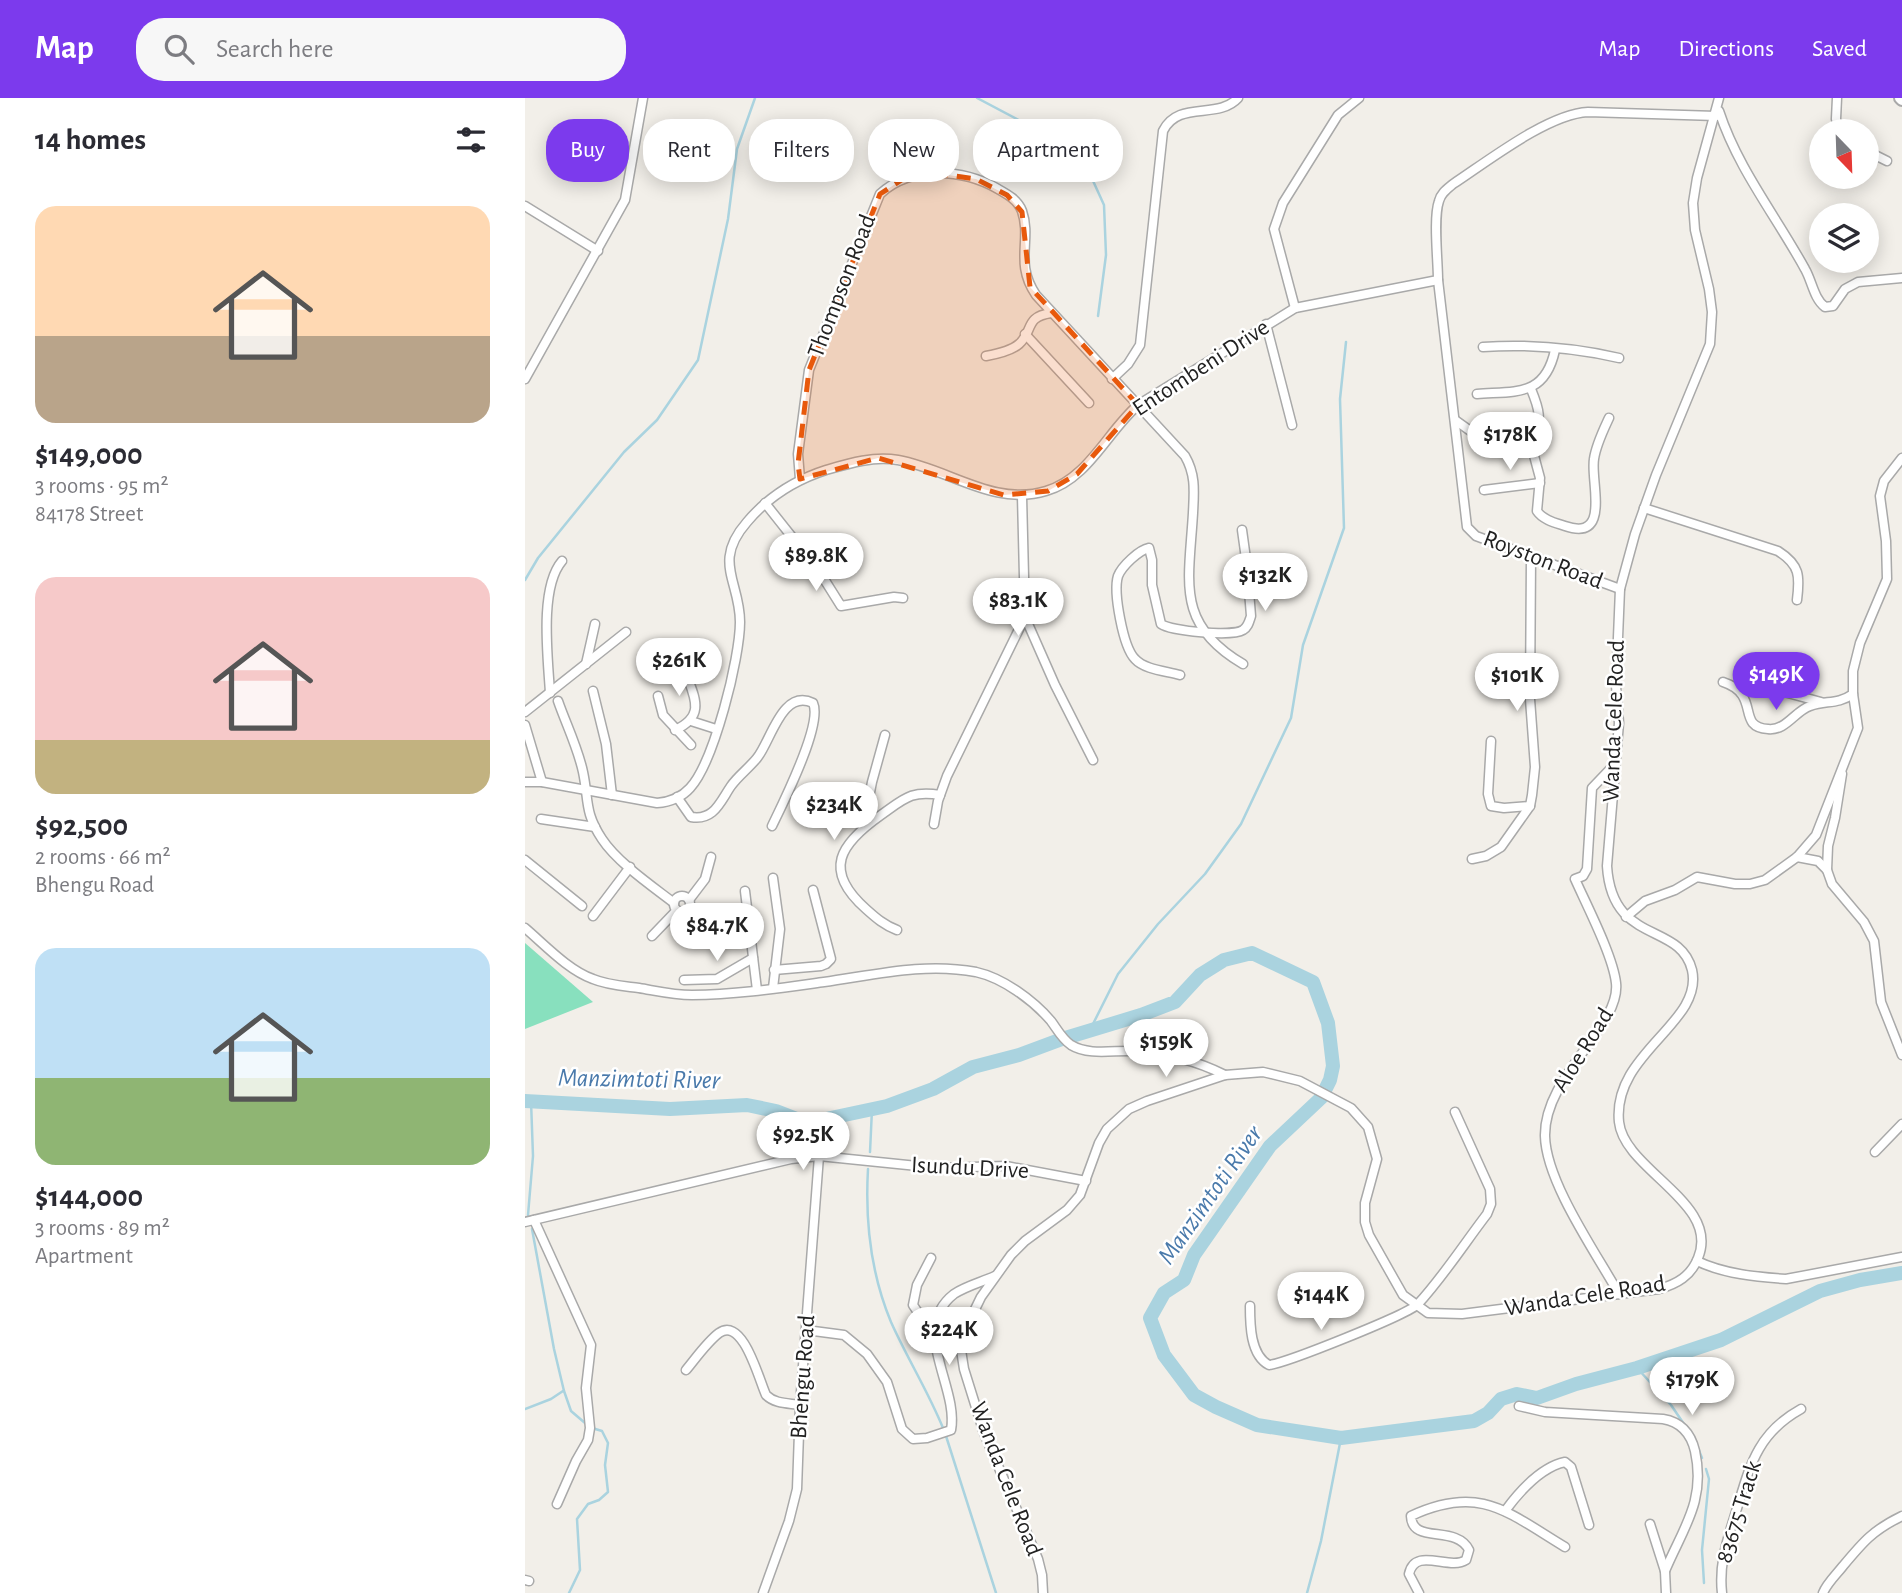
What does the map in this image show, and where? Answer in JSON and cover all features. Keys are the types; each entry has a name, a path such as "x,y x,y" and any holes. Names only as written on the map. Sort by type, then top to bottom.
{"street":[{"path":"525,379 625,200 643,98"},
{"path":"1112,379 1128,364 1140,345 1163,131 1173,117 1229,106 1238,98"},
{"path":"1295,308 1274,229 1283,203 1338,115 1359,98"},
{"name":"Wanda Cele Road","path":"1043,1593 1038,1559 989,1445 964,1369 961,1350 964,1332 971,1313 995,1276 1025,1241 1067,1210 1080,1195 1099,1143 1107,1129 1118,1118 1147,1101 1226,1075 1263,1072 1300,1082 1341,1102 1359,1115 1368,1127 1377,1158 1364,1210 1369,1235 1398,1287 1415,1306 1428,1313 1462,1314 1672,1285 1687,1276 1697,1261 1700,1236 1689,1207 1635,1153 1624,1139 1619,1124 1623,1088 1644,1053 1675,1021 1688,1002 1693,984 1692,971 1686,956 1674,944 1626,918 1613,897 1608,880 1607,850 1619,723 1616,686 1620,589 1644,508 1710,344 1710,301 1695,230 1693,203 1697,178 1719,98"},
{"path":"1836,119 1837,98"},
{"path":"1438,280 1437,215 1438,203 1443,193 1549,122 1577,112 1717,112 1736,155 1807,271 1823,306 1833,306 1845,289 1858,282 1902,278"},
{"path":"1879,157 1887,161"},
{"name":"Thompson Road","path":"800,479 798,454 809,370 880,194 890,185 920,175 952,174 976,179 1019,204 1023,212 1025,275 1031,287 1051,313 1185,456 1194,475 1190,595 1192,609 1202,631"},
{"path":"525,205 598,251"},
{"name":"Entombeni Drive","path":"677,797 689,789 703,769 739,646 739,609 730,578 729,561 737,535 765,503 800,479 854,461 878,458 899,460 923,467 991,492 1022,496 1048,491 1077,474 1125,416 1138,405 1295,308 1438,280"},
{"name":"Royston Road","path":"1438,280 1467,527 1476,536 1620,589"},
{"path":"986,356 999,354 1020,343 1032,320 1042,314 1051,313"},
{"path":"1266,324 1292,425"},
{"path":"1025,334 1089,403"},
{"path":"1483,347 1513,345 1619,359"},
{"path":"1477,394 1531,389 1545,376 1555,349"},
{"path":"1455,420 1475,437 1483,440 1529,437 1537,429 1539,414 1531,389"},
{"path":"1529,437 1539,470 1537,506 1541,516 1577,529 1592,522 1596,513 1594,457 1609,418"},
{"path":"1626,918 1646,901 1675,890 1697,877 1727,884 1750,884 1775,874 1797,858 1816,835 1858,728 1853,671 1858,651 1887,579 1887,541 1880,504 1882,488 1884,481 1902,458"},
{"path":"1484,490 1540,483"},
{"path":"1022,496 1025,617 1055,685 1093,760"},
{"path":"765,503 819,571 841,606 894,597 903,598"},
{"path":"1644,508 1778,551 1792,563 1799,575 1797,600"},
{"path":"1181,675 1143,666 1127,648 1118,603 1117,582 1121,571 1143,550 1151,549 1152,585 1161,624 1172,629 1234,633 1241,631 1249,624 1251,599 1242,530"},
{"path":"1472,859 1486,856 1501,847 1530,806 1535,767 1530,686 1531,558"},
{"path":"549,693 548,609 553,575 562,561"},
{"path":"934,824 947,776 1025,617"},
{"path":"586,664 595,624"},
{"path":"1202,631 1226,654 1243,664"},
{"path":"525,712 626,632"},
{"path":"675,730 691,721 696,709 684,668"},
{"path":"1762,678 1777,690 1827,704"},
{"path":"1723,682 1735,685 1743,693 1751,723 1762,729 1777,729 1809,706 1839,702 1853,694"},
{"path":"593,691 606,744 612,795"},
{"path":"659,696 663,715 691,745"},
{"path":"525,782 542,782 657,803 677,797 691,817 698,818 711,814 731,786 758,757 787,707 807,700 813,703 817,712 801,763 772,826"},
{"path":"558,701 583,771 586,803 603,841 681,912 688,909 689,900 705,879 711,857"},
{"path":"691,721 716,729"},
{"path":"525,725 542,782"},
{"path":"863,828 885,735"},
{"path":"1491,741 1488,794 1491,806 1530,806"},
{"name":"Aloe Road","path":"1615,764 1592,788 1587,869 1583,876 1575,879 1613,968 1616,995 1607,1016 1558,1085 1545,1134 1548,1156 1563,1195 1619,1294"},
{"path":"1843,768 1828,846 1827,870 1832,884 1864,922 1874,942 1881,1002 1902,1055"},
{"path":"897,930 879,921 852,897 842,880 842,859 863,828 907,796 927,793 940,795"},
{"path":"541,819 595,827"},
{"path":"1797,858 1818,861 1827,870"},
{"path":"525,860 582,906"},
{"path":"593,916 630,867"},
{"path":"773,878 780,929 773,988"},
{"path":"774,970 821,966 831,959 813,890"},
{"path":"745,891 757,990"},
{"path":"652,936 676,906 679,897 684,896 689,900"},
{"path":"525,928 574,968 592,979 689,995 757,990 900,969 978,972 1005,984 1032,1003 1070,1044 1078,1048 1165,1055 1199,1063 1226,1075"},
{"path":"684,980 717,979 753,958"},
{"path":"1250,1306 1253,1339 1260,1359 1269,1365 1288,1360 1415,1306 1487,1214 1491,1204 1490,1189 1455,1112"},
{"path":"1875,1152 1902,1124"},
{"name":"Isundu Drive","path":"529,1221 791,1159 819,1156 921,1168 1006,1166 1086,1181"},
{"name":"Bhengu Road","path":"763,1593 789,1521 797,1489 800,1405 819,1156"},
{"path":"529,1221 591,1345 586,1388 590,1428 588,1440 557,1504"},
{"path":"1697,1261 1725,1270 1771,1279 1786,1279 1902,1257"},
{"path":"931,1258 917,1285 913,1305 935,1338"},
{"path":"806,1330 844,1335 867,1354 887,1382 902,1429 913,1439 951,1430 952,1410 935,1338 936,1327 952,1296 995,1276"},
{"path":"686,1370 719,1334 736,1332 744,1341 766,1395 771,1400 800,1405"},
{"path":"1519,1406 1545,1412 1663,1419 1682,1427 1693,1443 1699,1478 1692,1514 1665,1571"},
{"name":"83675 Track","path":"1722,1593 1721,1563 1724,1549 1754,1456 1783,1419 1801,1409"},
{"path":"1506,1511 1529,1484 1565,1462 1571,1467 1589,1525"},
{"path":"1419,1593 1409,1574 1412,1565 1419,1560 1459,1564 1466,1560 1469,1550 1457,1537 1417,1529 1411,1516 1428,1508 1467,1500 1488,1503 1565,1546"},
{"path":"1823,1593 1828,1583 1866,1538 1902,1516"},
{"path":"1650,1524 1665,1571 1667,1593"}],"highlighted area":[{"path":"934,173 976,179 1007,195 1022,212 1030,287 1138,405 1077,474 1048,491 1004,495 878,458 800,479 798,464 809,370 880,194 903,179"}],"green space":[{"path":"525,943 593,1002 525,1029"}],"waterway":[{"path":"525,580 538,558 624,452 657,420 698,360 728,219 737,149 755,98"},
{"path":"977,98 1064,144 1089,172 1104,205 1106,255 1098,316"},
{"path":"1090,1030 1118,974 1158,924 1205,874 1241,824 1291,718 1303,645 1344,528 1340,399 1346,342"},
{"name":"Manzimtoti River","path":"525,1101 670,1109 747,1105 776,1111 807,1123 887,1106 933,1089 973,1067 1019,1055 1141,1015 1175,1002 1200,975 1224,960 1252,953 1313,982 1328,1023 1333,1066 1330,1080 1321,1098 1270,1146 1194,1255 1184,1280 1164,1293 1150,1318 1164,1355 1194,1395 1216,1407 1257,1425 1341,1438 1474,1421 1488,1413 1501,1399 1517,1394 1537,1398 1576,1384 1637,1368 1721,1340 1820,1291 1860,1280 1902,1273"},
{"path":"528,1215 533,1156 531,1101"},
{"path":"870,1152 872,1109"},
{"path":"868,1169 871,1247 884,1304 943,1428"},
{"path":"532,1229 564,1391 571,1411 585,1423"},
{"path":"1637,1368 1671,1405 1686,1427"},
{"path":"525,1409 563,1391"},
{"path":"569,1593 580,1570 577,1519 588,1504 599,1500 608,1492 605,1465 608,1443 602,1431 592,1428"},
{"path":"946,1436 996,1593"},
{"path":"1307,1593 1321,1541 1341,1438"},
{"path":"1694,1438 1702,1458"},
{"path":"1704,1583 1702,1550 1709,1479 1706,1469"}]}
